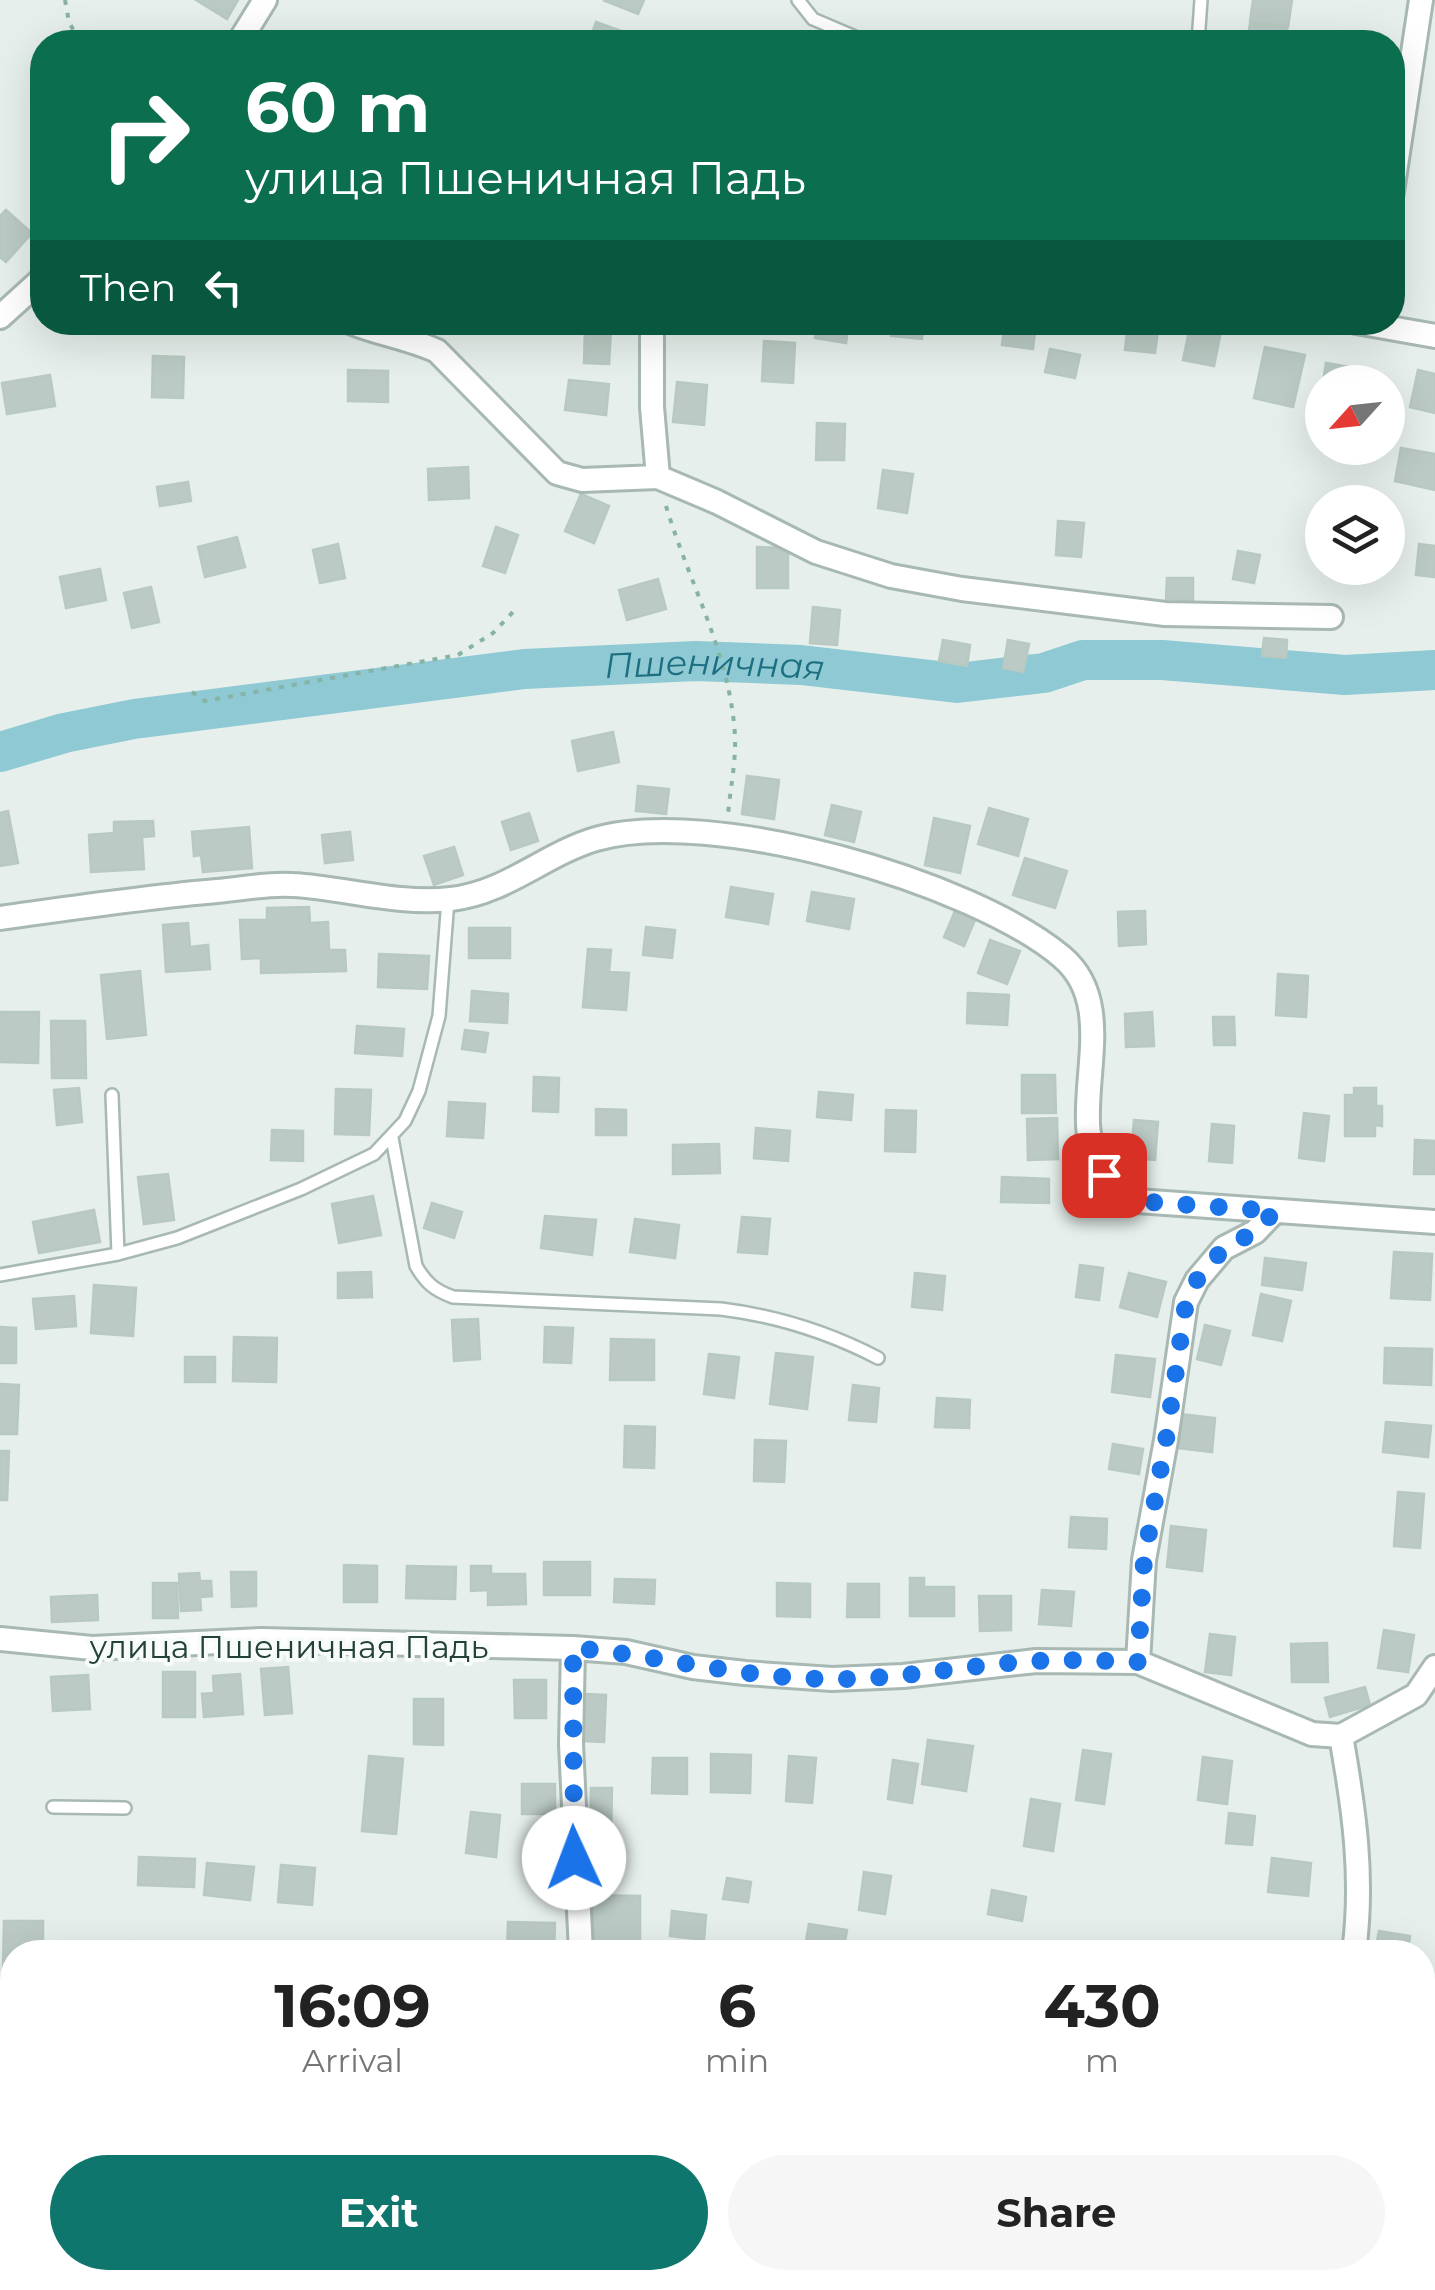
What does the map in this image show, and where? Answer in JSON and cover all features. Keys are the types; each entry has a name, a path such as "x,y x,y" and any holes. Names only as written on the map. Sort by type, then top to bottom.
{"street":[{"path":"247,30 266,0"},
{"path":"1405,106 1421,0"},
{"path":"0,317 30,290"},
{"path":"1405,331 1435,336"},
{"path":"382,335 415,341 437,351 557,473 582,480 658,478 717,502 816,552 890,576 962,589 1165,614 1331,617"},
{"path":"652,335 652,407 658,478"},
{"path":"0,918 145,897 291,884 372,896 448,900 486,893 593,840 664,830 726,834 831,857 930,886 992,914 1064,959 1080,979 1092,1011 1089,1140 1104,1175 1136,1201 1435,1222"},
{"path":"1138,1662 1144,1560 1186,1302 1197,1280 1224,1248 1255,1232 1275,1211"},
{"name":"улица Пшеничная Падь","path":"0,1639 92,1648 262,1640 573,1648 626,1652 745,1674 832,1680 1036,1661 1138,1662 1312,1734 1340,1736"},
{"path":"573,1648 572,1782 580,1940"},
{"path":"1356,1940 1361,1903 1356,1817 1340,1736 1426,1696 1435,1667"}],"lane":[{"path":"798,0 813,19 839,30"},
{"path":"1199,30 1201,0"},
{"path":"0,1275 118,1254 177,1238 301,1189 374,1154 405,1121 419,1091 439,1016 448,900"},
{"path":"112,1095 118,1254"},
{"path":"392,1138 416,1266 426,1284 437,1291 453,1297 764,1314 833,1336 878,1358"},
{"path":"53,1806 125,1808"}],"path":[{"path":"65,0 73,30"},
{"path":"658,478 681,556 724,662 736,739 726,834"},
{"path":"192,692 205,702 458,655 493,634 513,612"}],"building":[{"path":"196,0 238,0 227,19"},
{"path":"603,0 644,0 638,14"},
{"path":"1253,0 1292,0 1288,27 1250,22"},
{"path":"596,22 618,30 593,30"},
{"path":"1250,24 1287,29 1287,30 1249,30"},
{"path":"6,210 30,231 6,262 0,257 0,216"},
{"path":"585,335 611,335 609,364 584,363"},
{"path":"815,335 847,335 846,343"},
{"path":"891,335 922,335 922,339"},
{"path":"1003,335 1035,335 1033,349 1002,345"},
{"path":"1127,335 1157,335 1155,353 1125,350"},
{"path":"1188,335 1220,335 1214,366 1183,360"},
{"path":"764,341 795,343 793,383 762,381"},
{"path":"1265,347 1305,355 1293,407 1254,398"},
{"path":"1050,349 1080,355 1075,378 1045,372"},
{"path":"153,356 184,357 183,398 152,397"},
{"path":"348,370 388,371 388,402 348,401"},
{"path":"1418,370 1435,374 1435,413 1410,407"},
{"path":"50,375 55,406 7,414 2,383"},
{"path":"569,380 609,384 606,415 565,410"},
{"path":"677,382 707,385 704,425 673,422"},
{"path":"817,423 845,424 844,460 816,460"},
{"path":"1405,449 1435,454 1435,490 1395,481 1398,465 1405,465"},
{"path":"468,467 469,498 429,500 428,469"},
{"path":"883,470 913,474 907,513 878,508"},
{"path":"188,482 191,501 160,506 157,487"},
{"path":"581,494 609,506 594,543 565,531"},
{"path":"1058,521 1084,523 1081,557 1056,555"},
{"path":"496,527 518,535 505,573 483,566"},
{"path":"237,537 245,567 205,577 198,547"},
{"path":"338,544 345,578 320,583 313,550"},
{"path":"1419,544 1435,546 1435,577 1416,575"},
{"path":"757,547 788,548 788,588 757,588"},
{"path":"1238,551 1260,555 1254,583 1233,579"},
{"path":"100,569 106,600 66,608 60,577"},
{"path":"1167,578 1193,578 1193,600 1166,599"},
{"path":"658,579 666,609 627,620 619,590"},
{"path":"151,587 159,622 132,628 124,593"},
{"path":"813,607 840,610 837,645 810,643"},
{"path":"1264,638 1287,640 1286,658 1262,656"},
{"path":"943,640 970,645 967,666 939,661"},
{"path":"1008,640 1029,644 1023,672 1003,668"},
{"path":"613,732 619,762 578,771 572,741"},
{"path":"747,776 779,780 774,819 742,814"},
{"path":"638,786 669,789 666,814 636,811"},
{"path":"832,805 861,812 854,842 825,835"},
{"path":"989,808 1028,819 1018,856 978,844"},
{"path":"8,811 18,863 0,866 0,813"},
{"path":"529,813 538,841 511,850 502,822"},
{"path":"934,818 970,826 960,873 925,865"},
{"path":"153,821 154,836 142,837 144,869 91,872 89,835 114,833 114,822"},
{"path":"249,827 252,868 203,872 201,855 194,856 192,832"},
{"path":"350,832 353,860 325,863 322,835"},
{"path":"454,847 463,875 434,885 424,856"},
{"path":"1025,858 1067,871 1055,908 1013,895"},
{"path":"731,887 773,894 768,924 726,917"},
{"path":"812,892 854,899 849,929 807,921"},
{"path":"309,907 310,923 328,922 329,950 345,950 346,971 261,973 261,958 242,959 240,920 267,920 267,908"},
{"path":"955,911 975,920 964,946 944,937"},
{"path":"1145,911 1146,944 1119,946 1118,912"},
{"path":"188,923 190,947 208,945 210,969 166,972 163,925"},
{"path":"646,927 675,930 672,958 643,955"},
{"path":"469,928 510,928 510,958 469,958"},
{"path":"990,940 1020,951 1007,984 978,973"},
{"path":"588,949 611,950 609,972 629,973 626,1010 583,1007"},
{"path":"379,954 429,956 427,989 378,987"},
{"path":"140,971 146,1035 107,1039 101,975"},
{"path":"1278,974 1308,976 1306,1017 1276,1015"},
{"path":"472,991 508,994 507,1023 470,1021"},
{"path":"968,993 1009,995 1007,1025 967,1023"},
{"path":"0,1012 39,1012 38,1063 0,1062"},
{"path":"1152,1012 1154,1046 1126,1047 1125,1014"},
{"path":"1213,1017 1234,1017 1235,1045 1214,1045"},
{"path":"51,1021 85,1021 86,1078 52,1078"},
{"path":"357,1026 404,1029 402,1056 355,1053"},
{"path":"465,1030 488,1033 485,1052 462,1049"},
{"path":"1022,1075 1055,1075 1056,1113 1022,1113"},
{"path":"534,1077 559,1078 558,1112 533,1111"},
{"path":"79,1088 82,1122 57,1125 54,1090"},
{"path":"1354,1088 1376,1088 1376,1106 1382,1106 1382,1126 1375,1125 1375,1136 1345,1136 1345,1095 1354,1095"},
{"path":"336,1089 371,1090 369,1135 335,1134"},
{"path":"819,1092 853,1095 851,1120 817,1117"},
{"path":"449,1102 485,1104 483,1138 447,1136"},
{"path":"596,1109 626,1110 626,1135 596,1135"},
{"path":"886,1110 916,1111 915,1152 885,1151"},
{"path":"1304,1113 1329,1116 1324,1161 1299,1158"},
{"path":"1057,1118 1058,1159 1028,1160 1027,1119"},
{"path":"1134,1120 1158,1122 1155,1160 1131,1158"},
{"path":"1212,1124 1234,1126 1232,1163 1209,1161"},
{"path":"756,1128 790,1131 788,1161 754,1158"},
{"path":"272,1130 303,1131 303,1161 271,1160"},
{"path":"1415,1140 1435,1141 1435,1174 1414,1174"},
{"path":"719,1144 720,1173 673,1174 673,1145"},
{"path":"168,1174 174,1220 144,1224 138,1177"},
{"path":"1002,1177 1049,1179 1049,1203 1001,1202"},
{"path":"373,1196 381,1235 339,1243 332,1204"},
{"path":"432,1203 462,1212 454,1238 424,1228"},
{"path":"94,1210 100,1242 39,1253 33,1222"},
{"path":"545,1216 596,1220 592,1255 541,1248"},
{"path":"742,1217 770,1219 767,1254 738,1252"},
{"path":"635,1219 679,1225 675,1258 630,1252"},
{"path":"1394,1252 1432,1254 1430,1300 1391,1298"},
{"path":"1265,1258 1306,1263 1302,1290 1262,1285"},
{"path":"1080,1265 1103,1268 1099,1300 1076,1297"},
{"path":"371,1272 372,1297 338,1298 338,1273"},
{"path":"915,1273 945,1276 942,1310 912,1307"},
{"path":"1129,1273 1166,1282 1157,1317 1120,1307"},
{"path":"94,1285 136,1288 133,1336 91,1333"},
{"path":"1261,1294 1291,1301 1282,1341 1253,1335"},
{"path":"74,1296 76,1326 36,1329 33,1299"},
{"path":"478,1319 480,1359 454,1361 452,1320"},
{"path":"1205,1325 1230,1331 1221,1365 1197,1359"},
{"path":"0,1327 16,1328 16,1363 0,1363"},
{"path":"545,1327 573,1328 571,1363 544,1362"},
{"path":"234,1337 277,1338 276,1382 233,1381"},
{"path":"611,1339 654,1340 654,1380 610,1380"},
{"path":"1385,1348 1432,1349 1431,1385 1384,1383"},
{"path":"776,1353 813,1357 807,1409 770,1404"},
{"path":"709,1354 739,1357 734,1398 704,1394"},
{"path":"1116,1355 1155,1359 1150,1397 1112,1392"},
{"path":"185,1357 215,1357 215,1382 185,1382"},
{"path":"0,1384 19,1385 17,1434 0,1434"},
{"path":"853,1385 879,1388 876,1422 849,1420"},
{"path":"937,1398 970,1400 969,1428 935,1427"},
{"path":"1180,1414 1215,1418 1212,1452 1177,1448"},
{"path":"1386,1422 1431,1426 1428,1457 1383,1452"},
{"path":"625,1426 655,1427 654,1468 624,1467"},
{"path":"755,1440 786,1441 784,1482 754,1481"},
{"path":"1113,1444 1143,1449 1139,1474 1109,1469"},
{"path":"0,1451 9,1451 7,1500 0,1500"},
{"path":"1398,1492 1424,1494 1420,1548 1394,1546"},
{"path":"1071,1517 1107,1519 1106,1549 1069,1547"},
{"path":"1171,1526 1206,1530 1202,1571 1167,1567"},
{"path":"544,1562 590,1562 590,1595 544,1595"},
{"path":"344,1565 377,1566 377,1602 344,1602"},
{"path":"407,1566 456,1567 455,1599 406,1598"},
{"path":"471,1566 491,1566 491,1574 525,1574 526,1604 488,1605 488,1590 471,1591"},
{"path":"231,1572 256,1572 256,1606 232,1607"},
{"path":"199,1573 200,1581 211,1581 212,1596 200,1597 201,1610 181,1611 179,1574"},
{"path":"910,1578 924,1578 924,1587 954,1587 954,1616 910,1616"},
{"path":"615,1579 655,1580 654,1604 614,1602"},
{"path":"153,1583 177,1583 178,1618 153,1618"},
{"path":"777,1583 810,1584 810,1617 777,1616"},
{"path":"848,1584 879,1584 879,1617 847,1617"},
{"path":"1042,1590 1074,1592 1071,1626 1039,1624"},
{"path":"97,1595 98,1620 52,1622 51,1597"},
{"path":"979,1596 1011,1596 1011,1630 980,1631"},
{"path":"1384,1630 1414,1635 1408,1672 1378,1668"},
{"path":"1210,1634 1235,1637 1231,1675 1205,1672"},
{"path":"1327,1643 1328,1682 1292,1682 1291,1644"},
{"path":"288,1667 292,1713 265,1715 261,1669"},
{"path":"163,1672 195,1672 195,1717 163,1717"},
{"path":"240,1674 243,1714 204,1717 202,1694 214,1693 213,1676"},
{"path":"88,1675 90,1709 53,1711 51,1677"},
{"path":"514,1680 546,1680 546,1718 515,1718"},
{"path":"1365,1687 1370,1705 1330,1717 1325,1698"},
{"path":"585,1694 606,1695 604,1742 582,1741"},
{"path":"414,1699 443,1699 443,1745 414,1744"},
{"path":"928,1740 973,1746 966,1791 922,1784"},
{"path":"1083,1750 1111,1754 1104,1804 1076,1800"},
{"path":"711,1754 751,1755 750,1793 711,1792"},
{"path":"369,1756 403,1759 396,1834 362,1831"},
{"path":"789,1756 816,1758 812,1803 786,1801"},
{"path":"1203,1757 1232,1761 1227,1804 1198,1800"},
{"path":"653,1758 687,1758 687,1794 652,1793"},
{"path":"893,1760 918,1764 912,1803 888,1799"},
{"path":"522,1784 555,1784 555,1814 522,1814"},
{"path":"591,1788 612,1788 611,1835 590,1834"},
{"path":"1031,1799 1060,1804 1053,1851 1024,1846"},
{"path":"471,1812 500,1815 496,1857 466,1853"},
{"path":"1229,1813 1255,1816 1252,1845 1226,1843"},
{"path":"139,1857 195,1859 194,1887 138,1885"},
{"path":"1272,1858 1311,1863 1308,1896 1268,1892"},
{"path":"207,1863 254,1867 250,1900 204,1895"},
{"path":"281,1865 315,1868 312,1905 278,1902"},
{"path":"864,1872 891,1876 885,1914 859,1910"},
{"path":"727,1878 751,1882 748,1902 723,1899"},
{"path":"992,1890 1026,1897 1022,1921 988,1914"},
{"path":"592,1895 640,1896 640,1940 592,1940"},
{"path":"672,1911 706,1915 704,1940 670,1936"},
{"path":"4,1921 43,1921 43,1940 4,1940"},
{"path":"508,1922 555,1923 554,1940 507,1940"},
{"path":"809,1924 847,1930 845,1940 806,1940"},
{"path":"1379,1931 1410,1936 1410,1940 1377,1940"}],"waterway":[{"name":"Пшеничная","path":"0,752 64,733 134,719 524,669 696,661 801,665 957,683 1044,673 1083,660 1162,660 1345,675 1435,670"}],"route":[{"path":"574,1858 573,1648 626,1652 745,1674 832,1680 1036,1661 1138,1662 1144,1560 1186,1302 1197,1280 1224,1248 1255,1232 1275,1211 1136,1201 1104,1175"}]}
